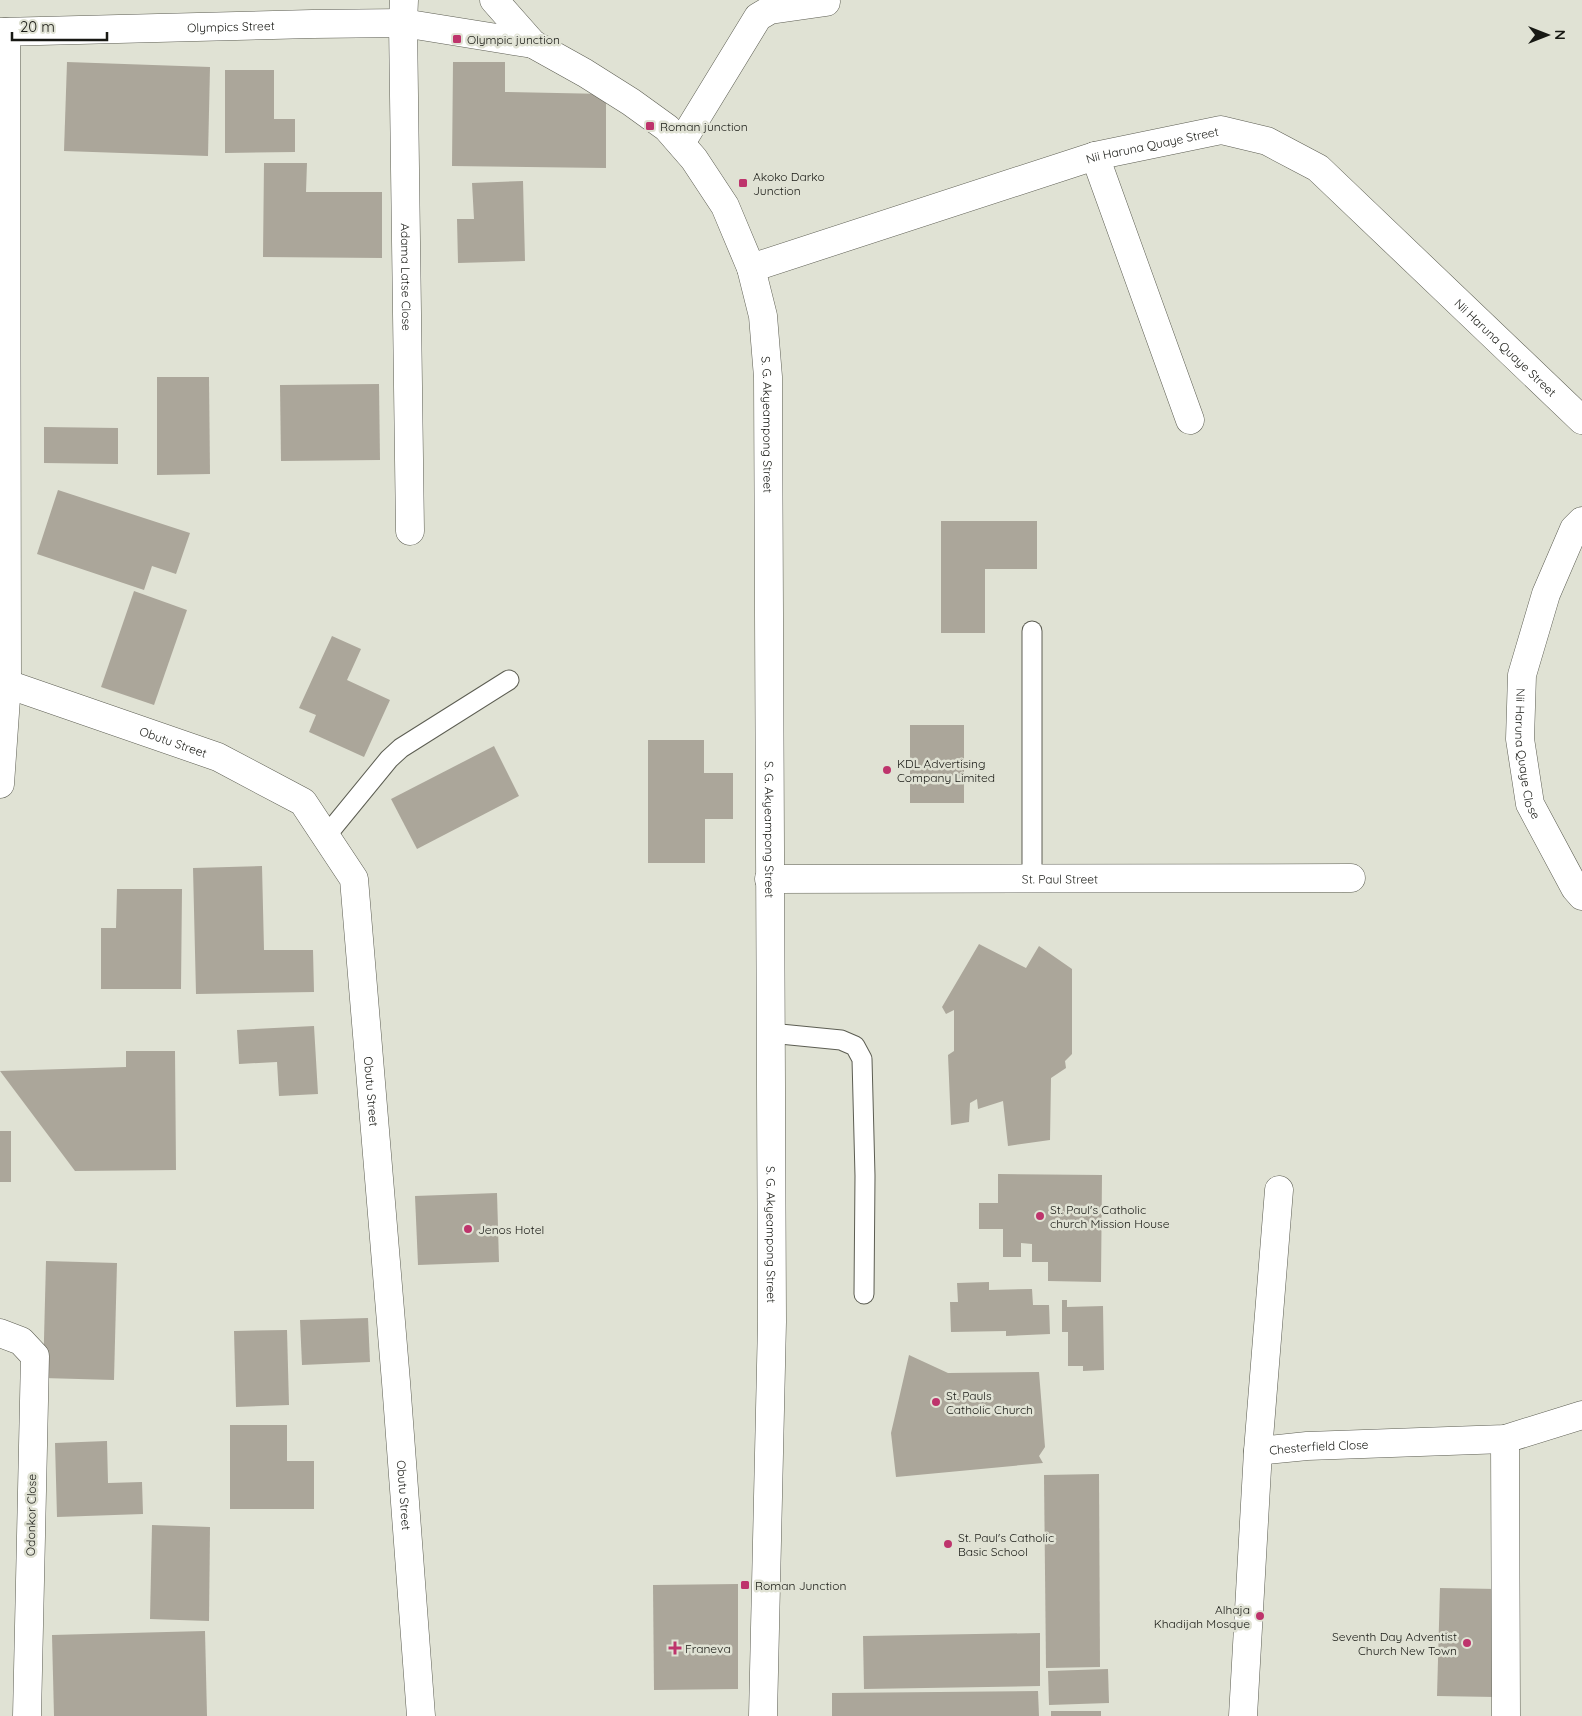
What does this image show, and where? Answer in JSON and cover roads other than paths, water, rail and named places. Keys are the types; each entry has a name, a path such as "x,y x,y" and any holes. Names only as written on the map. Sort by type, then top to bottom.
{"street":[{"name":"S. G. Akyeampong Street","path":"494,0 532,44"},
{"path":"680,143 758,17 770,10 826,2"},
{"name":"S. G. Akyeampong Street","path":"403,12 532,44 585,73 631,102 667,128 694,159 725,206 751,268 763,316 768,377 772,1322 763,1716"},
{"name":"Olympics Street","path":"3,32 312,24 403,12"},
{"name":"Adama Latse Close","path":"403,12 410,531"},
{"path":"0,784 7,684 3,32"},
{"name":"Nii Haruna Quaye Street","path":"751,268 1095,156 1222,130 1267,141 1318,168 1582,420"},
{"path":"1095,156 1190,420"},
{"name":"Nii Haruna Quaye Close","path":"1582,521 1574,529 1546,594 1522,675 1520,739 1530,804 1575,888 1582,896"},
{"name":"Obutu Street","path":"7,684 218,757 303,802 354,879 396,1382 421,1716"},
{"name":"St. Paul Street","path":"769,879 1350,878"},
{"path":"1258,1451 1279,1190"},
{"name":"Odonkor Close","path":"0,1333 20,1341 35,1356 27,1716"},
{"name":"Chesterfield Close","path":"1243,1716 1258,1451 1307,1446 1505,1440 1582,1415"},
{"path":"1505,1440 1506,1716"}],"lane":[{"path":"1032,631 1032,878"},
{"path":"326,836 389,759 401,748 509,680"},
{"path":"770,1033 841,1040 855,1046 862,1059 865,1176 864,1294"}],"place":[{"name":"Olympic junction","path":"457,39"},
{"name":"Roman junction","path":"650,126"},
{"name":"Akoko Darko Junction","path":"743,183"},
{"name":"KDL Advertising Company Limited","path":"887,770"},
{"name":"St. Paul's Catholic church Mission House","path":"1040,1216"},
{"name":"Jenos Hotel","path":"468,1229"},
{"name":"St. Pauls Catholic Church","path":"936,1402"},
{"name":"St. Paul's Catholic Basic School","path":"948,1544"},
{"name":"Roman Junction","path":"745,1585"},
{"name":"Alhaja Khadijah Mosque","path":"1260,1616"},
{"name":"Seventh Day Adventist Church New Town","path":"1467,1643"},
{"name":"Franeva","path":"675,1648"}]}
